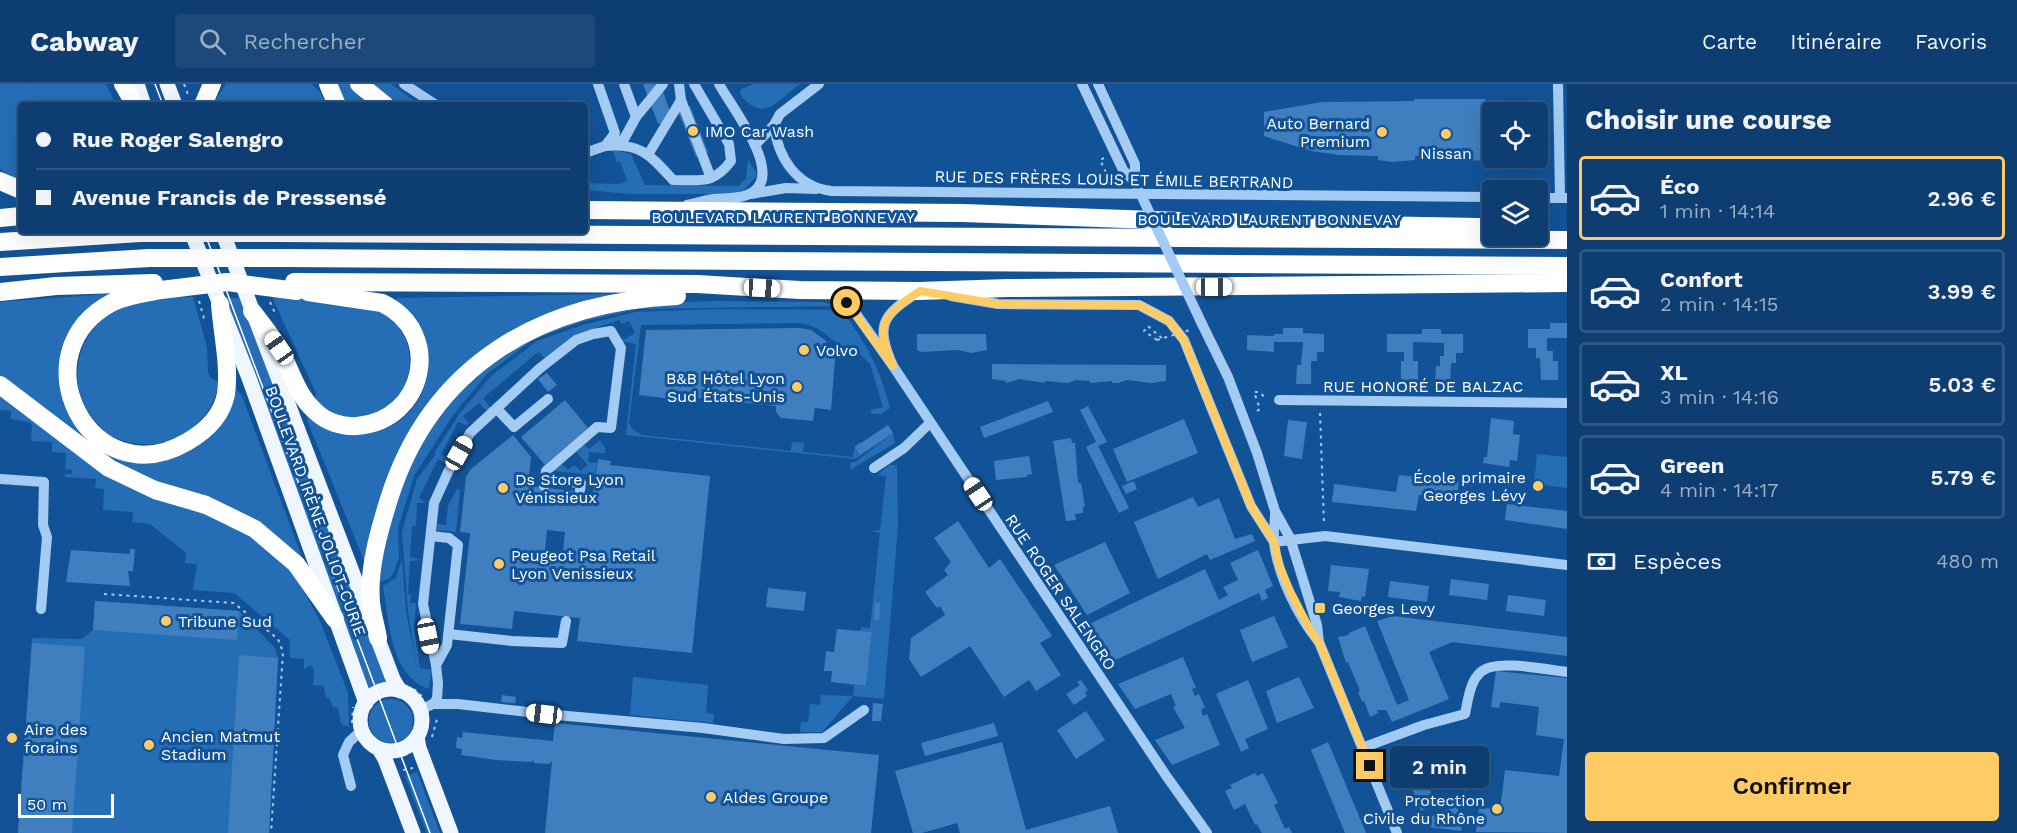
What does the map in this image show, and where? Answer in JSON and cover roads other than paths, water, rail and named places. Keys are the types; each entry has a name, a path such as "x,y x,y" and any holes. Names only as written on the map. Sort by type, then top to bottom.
{"highway":[{"path":"123,84 133,102"},
{"path":"198,102 212,84"},
{"path":"328,84 336,102"},
{"path":"359,84 381,102"},
{"path":"0,181 18,189"},
{"path":"588,201 638,210"},
{"path":"588,210 963,213 1208,222 1479,227 1482,230"},
{"path":"0,218 18,216"},
{"name":"BOULEVARD LAURENT BONNEVAY","path":"0,242 124,234"},
{"name":"BOULEVARD LAURENT BONNEVAY","path":"450,234 1482,240"},
{"name":"BOULEVARD LAURENT BONNEVAY","path":"1548,240 1567,240"},
{"path":"0,267 149,258 1567,267"},
{"path":"0,292 56,286 160,286 227,282 296,286 697,284 784,289 920,291 1008,288 1567,283"},
{"path":"160,286 114,302 98,312 86,324 70,354 67,388 72,405 92,434 108,446 121,450 155,454 175,449 207,429 215,419 225,396 227,383 220,304"},
{"path":"252,311 279,348 299,392 324,418 350,427 371,425 388,418 400,409 416,387 420,356 415,338 402,316 382,303 296,286"},
{"path":"378,638 371,602 371,582 379,536 392,490 410,447 426,420 444,396 473,366 509,341 550,321 576,312 652,297 784,289"},
{"path":"0,385 109,468 155,490 214,508 255,529 296,564 335,619"}],"main road":[{"path":"137,84 143,102"},
{"path":"167,84 174,102"},
{"name":"BOULEVARD IRÈNE JOLIOT-CURIE","path":"192,234 309,543 366,703"},
{"name":"BOULEVARD IRÈNE JOLIOT-CURIE","path":"223,234 393,679 400,691"},
{"path":"384,690 400,691 427,707 421,728 410,745 398,750 379,748 368,741 362,730 362,712 370,697 384,690"},
{"path":"417,737 451,833"},
{"path":"379,748 413,833"}],"street":[{"path":"404,84 431,102"},
{"path":"598,84 614,127 613,138 605,146"},
{"path":"624,84 636,117"},
{"path":"588,152 624,140 636,117 663,84"},
{"path":"679,84 681,100 711,178"},
{"path":"605,146 618,145 649,153 673,180 704,180 720,175 730,161 729,144 694,84"},
{"path":"719,84 755,145 763,169 763,179 759,188 749,195"},
{"path":"755,145 774,125 780,114 819,84"},
{"path":"1082,84 1123,170 1135,182 1228,377 1257,453 1275,511 1290,538 1317,625 1319,642"},
{"path":"1098,84 1135,164 1135,182"},
{"path":"1558,84 1563,198"},
{"path":"649,153 681,100"},
{"path":"774,125 776,140 784,161 798,178 817,189"},
{"name":"RUE DES FRÈRES LOUIS ET ÉMILE BERTRAND","path":"666,210 713,199 730,199 786,189 1482,197"},
{"name":"RUE ROGER SALENGRO","path":"830,290 849,304 893,366 1167,777 1207,833"},
{"path":"920,291 998,304 1139,305 1169,321 1184,340 1251,506 1274,542"},
{"name":"RUE ROGER SALENGRO","path":"893,366 884,345 882,327 890,312 920,291"},
{"path":"427,707 437,699 438,683 423,604 434,503 448,472 470,433 498,410 539,369 576,340 611,331 621,348 611,428 597,427 546,471 544,483 581,483 580,490"},
{"path":"498,410 514,427 548,399"},
{"name":"RUE HONORÉ DE BALZAC","path":"1279,400 1567,403"},
{"path":"874,468 904,448 930,423"},
{"path":"0,479 44,482 43,525 47,537 41,609"},
{"path":"1275,511 1274,542 1279,565 1310,630 1319,642 1396,833"},
{"path":"430,536 449,538 455,540 458,545 447,645 436,665"},
{"path":"1274,542 1290,538 1325,536 1567,565"},
{"path":"449,634 562,643 566,621"},
{"path":"1362,748 1424,725 1465,714 1469,692 1475,681 1481,671 1494,665 1567,672"},
{"path":"427,707 458,704 703,728 784,739 824,738 864,710"},
{"path":"351,786 343,755 349,742 362,730"}],"tram line":[{"path":"155,84 162,102"},
{"path":"205,234 430,833"}],"place":[{"name":"IMO Car Wash","path":"693,131"},
{"name":"Auto Bernard Premium","path":"1382,132"},
{"name":"Nissan","path":"1446,134"},
{"name":"Volvo","path":"804,350"},
{"name":"B&B Hôtel Lyon Sud États-Unis","path":"797,387"},
{"name":"École primaire Georges Lévy","path":"1538,486"},
{"name":"Ds Store Lyon Vénissieux","path":"503,488"},
{"name":"Peugeot Psa Retail Lyon Venissieux","path":"499,564"},
{"name":"Georges Levy","path":"1320,608"},
{"name":"Tribune Sud","path":"166,621"},
{"name":"Aire des forains","path":"12,738"},
{"name":"Ancien Matmut Stadium","path":"149,745"},
{"name":"Aldes Groupe","path":"711,797"},
{"name":"Protection Civile du Rhône","path":"1497,809"}]}
